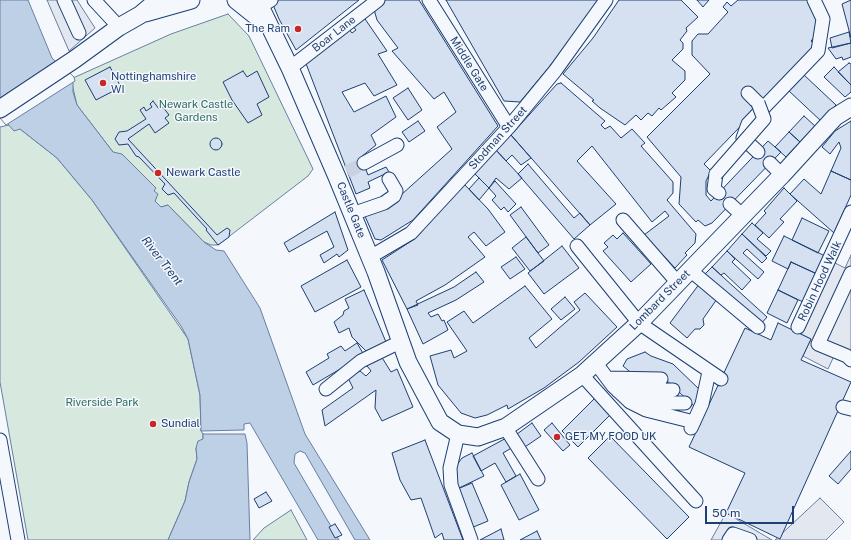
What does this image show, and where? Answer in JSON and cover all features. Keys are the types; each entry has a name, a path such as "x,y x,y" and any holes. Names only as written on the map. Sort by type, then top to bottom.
{"main road":[{"path":"0,109 75,59 118,27 140,15 158,0"},
{"path":"140,15 191,0"},
{"path":"236,0 269,27"},
{"name":"Castle Gate","path":"263,2 269,27 342,174 352,214 370,257 408,362 440,422"},
{"name":"Lombard Street","path":"440,422 458,434 478,437 505,427 582,375 640,323 678,283 690,270 736,210 782,175 835,117 851,107"}],"street":[{"path":"64,0 79,33"},
{"path":"94,0 118,27"},
{"name":"Boar Lane","path":"290,68 378,0"},
{"name":"Middle Gate","path":"429,0 509,127"},
{"name":"Stodman Street","path":"370,257 411,233 509,127 555,71 606,0"},
{"path":"758,152 743,138 748,124 818,51 823,19 814,0"},
{"path":"718,193 714,189 716,174 764,119 758,103 748,93"},
{"path":"364,164 397,145"},
{"path":"770,163 782,175"},
{"path":"352,214 384,203 394,196 396,190 389,179"},
{"name":"Robin Hood Walk","path":"798,327 851,212"},
{"path":"623,220 678,283"},
{"path":"577,246 640,323 721,379"},
{"path":"690,270 758,327"},
{"path":"851,273 818,344 847,356 851,360"},
{"path":"326,389 361,361 400,342"},
{"path":"595,362 618,391 646,410 692,425 702,404 709,372"},
{"path":"582,375 696,501"},
{"path":"618,391 673,391 618,391"},
{"path":"505,427 538,479"},
{"path":"458,434 450,468 451,484 471,540"},
{"path":"0,440 18,540"},
{"path":"729,540 733,534 750,540"}],"green space":[{"name":"Newark Castle Gardens","path":"228,14 249,36 313,169 308,176 218,245 211,245 204,242 168,205 161,207 155,201 157,195 113,152 77,105 72,84 73,78 171,34"},
{"name":"Riverside Park","path":"9,125 20,129 57,158 92,200 188,339 200,395 201,431 203,434 203,439 196,448 197,459 189,482 185,501 168,540 28,540 0,382 0,127"},
{"path":"291,510 307,540 253,540 264,528"}],"shaded area":[{"path":"47,0 77,0 95,28 69,51"},
{"path":"851,255 851,364 834,356 828,369 803,356 811,339 801,334 835,263 845,268"},
{"path":"820,498 844,522 826,540 775,540"},
{"path":"726,513 772,540 711,540"}],"water":[{"name":"River Trent","path":"0,0 28,0 52,58 73,78 73,92 77,105 113,152 122,154 156,188 154,191 158,194 155,201 161,207 168,205 204,242 216,250 224,251 260,308 305,434 370,540 355,540 305,453 300,451 295,454 294,463 339,540 318,540 250,423 244,424 244,430 201,431 200,395 188,339 181,326 92,200 57,158 20,129 14,131 0,115"},
{"path":"203,434 245,434 247,443 250,540 168,540 185,501 189,482 197,459 196,448 198,441 203,439"}],"pier":[{"path":"57,61 74,77 75,81 6,125 0,118 0,98"}],"building":[{"path":"271,0 359,0 296,50 279,19"},
{"path":"383,0 419,0 498,126 413,220 381,240 375,239 364,214 391,204 452,149 437,127 456,112 444,92 434,99 392,51 398,48 377,20 375,13 374,7"},
{"path":"446,0 598,0 568,44 520,102 504,101"},
{"path":"619,0 681,0 698,17 686,28 687,31 680,40 683,43 683,49 672,60 685,71 685,80 672,93 676,97 661,110 659,108 652,116 648,113 641,120 636,115 625,125 600,108 592,101 594,100 563,74 593,38"},
{"path":"697,0 709,0 703,7"},
{"path":"738,0 809,0 818,19 817,34 811,41 817,47 704,164 711,171 706,181 706,195 711,201 768,141 781,152 712,223 705,226 698,220 696,222 679,204 681,177 647,137 710,74 692,55 692,41 698,34 708,34 728,12 723,7 727,2 731,6"},
{"path":"851,0 851,38 842,4"},
{"path":"363,16 387,51 378,54 397,85 374,96 365,83 342,92 354,112 386,96 396,117 371,135 376,145 361,157 368,175 386,167 389,172 368,182 370,188 356,194 305,61 348,28 352,33 356,30 352,25"},
{"path":"849,32 851,43 832,48 830,38"},
{"path":"851,43 851,57 843,60 842,57 836,59 828,48"},
{"path":"849,63 851,64 851,85 838,72"},
{"name":"Nottinghamshire WI","path":"110,67 121,87 96,100 85,80"},
{"path":"834,67 851,85 851,92 845,97 824,77"},
{"path":"243,71 247,77 257,71 269,97 257,104 262,115 248,123 232,100 223,82"},
{"path":"804,75 836,105 821,121 789,91"},
{"path":"561,83 605,121 601,125 605,129 610,126 621,138 632,129 645,143 641,146 673,182 673,193 667,200 696,234 695,243 685,253 687,255 675,268 644,235 669,216 665,211 652,222 592,146 577,161 616,204 590,225 511,135 557,84"},
{"path":"408,88 422,110 408,120 393,98"},
{"name":"Newark Castle","path":"153,101 159,109 163,107 169,115 165,118 169,123 155,133 149,124 128,139 217,235 227,228 230,230 229,237 218,245 206,230 207,229 174,193 168,195 162,189 165,184 139,157 136,156 128,144 119,145 115,139 119,132 127,131 146,119 140,110 144,107 146,111 152,107 150,104"},
{"path":"804,116 815,126 800,142 789,132"},
{"path":"418,121 425,131 409,142 402,132"},
{"path":"851,121 851,180 831,171 841,148 839,142 830,154 822,147 835,131"},
{"path":"789,132 800,142 786,157 775,147"},
{"path":"511,135 531,158 521,165 512,155 506,161 496,150"},
{"path":"216,138 220,140 222,144 220,148 216,150 212,148 210,144 212,140"},
{"path":"496,150 522,178 509,189 496,178 489,188 474,173"},
{"path":"528,164 574,218 580,213 590,225 574,239 518,174"},
{"path":"831,171 851,180 851,195 834,233 790,194 804,179 821,194"},
{"path":"479,178 489,188 479,200 469,189"},
{"path":"495,181 516,204 508,212 504,207 501,210 492,200 496,196 489,188"},
{"path":"464,184 488,209 505,232 486,246 474,232 468,237 485,257 445,285 416,301 418,305 407,309 382,260 416,238"},
{"path":"784,188 797,201 780,219 784,222 769,238 755,225 766,213 764,211"},
{"path":"521,207 549,245 538,253 510,215"},
{"path":"335,212 348,250 339,257 337,254 324,263 320,255 334,247 327,231 289,252 284,243"},
{"path":"802,218 829,231 818,253 792,240"},
{"path":"752,223 763,233 757,239 771,251 766,256 742,234"},
{"path":"623,233 651,264 631,282 603,251 608,247 604,243 613,235 617,239"},
{"path":"742,234 767,258 762,263 747,249 743,253 764,272 758,279 727,251"},
{"path":"784,236 825,256 817,274 791,262 788,269 772,261"},
{"path":"526,237 544,261 530,271 512,248"},
{"path":"562,246 579,268 544,294 528,273"},
{"path":"727,251 735,259 732,262 751,280 742,290 724,273 721,275 712,267"},
{"path":"516,257 525,269 510,279 501,267"},
{"path":"347,260 361,287 315,312 301,286"},
{"path":"791,262 817,274 803,302 778,290"},
{"path":"712,267 767,317 760,325 704,275"},
{"path":"476,272 484,282 456,300 428,313 431,317 438,314 442,321 444,320 448,330 423,344 407,309 454,287"},
{"path":"700,283 717,299 703,319 704,325 700,329 695,329 687,338 670,323"},
{"path":"525,286 552,319 529,338 536,348 580,310 574,302 585,293 617,327 579,362 544,388 508,409 507,405 487,415 475,418 461,413 438,385 430,356 451,350 454,358 467,351 447,322 464,311 473,323"},
{"path":"364,290 386,342 367,352 352,337 349,328 339,333 334,322 343,315 344,311 349,308 345,299"},
{"path":"778,290 798,300 787,323 767,313"},
{"path":"565,297 575,309 561,320 551,309"},
{"path":"778,323 811,339 801,360 851,382 780,539 726,513 745,473 689,447 745,328 771,340"},
{"path":"357,343 364,355 313,385 306,372 329,358 327,354 341,346 345,351"},
{"path":"645,352 651,356 673,364 701,391 695,407 662,376 635,376 623,366 627,359"},
{"path":"381,356 391,372 397,369 413,407 382,421 375,408 376,390 325,426 322,410 353,388 348,378 360,371 366,376 371,371 364,362"},
{"path":"597,396 613,412 578,447 562,431"},
{"path":"532,423 541,436 522,449 513,437"},
{"name":"GET MY FOOD UK","path":"552,423 570,445 563,451 544,430"},
{"path":"510,436 515,446 503,453 516,476 506,482 495,463 481,471 473,456"},
{"path":"610,436 689,517 667,539 588,458"},
{"path":"425,440 463,540 444,540 442,533 435,538 421,498 411,500 400,480 392,453"},
{"path":"851,451 851,469 838,484 829,476"},
{"path":"472,453 484,476 455,490 456,466 462,458"},
{"path":"520,474 539,510 519,520 501,485"},
{"path":"472,483 488,521 471,528 455,490"},
{"path":"266,492 272,501 259,508 254,499"},
{"path":"335,524 342,535 335,538 329,527"},
{"path":"501,529 504,540 480,540"},
{"path":"537,531 541,540 520,540"}],"tunnel":[{"path":"347,172 364,163"}],"place":[{"name":"The Ram","path":"298,29"},
{"name":"Nottinghamshire WI","path":"103,83"},
{"name":"Newark Castle","path":"158,173"},
{"name":"Sundial","path":"153,424"},
{"name":"GET MY FOOD UK","path":"557,437"}]}
